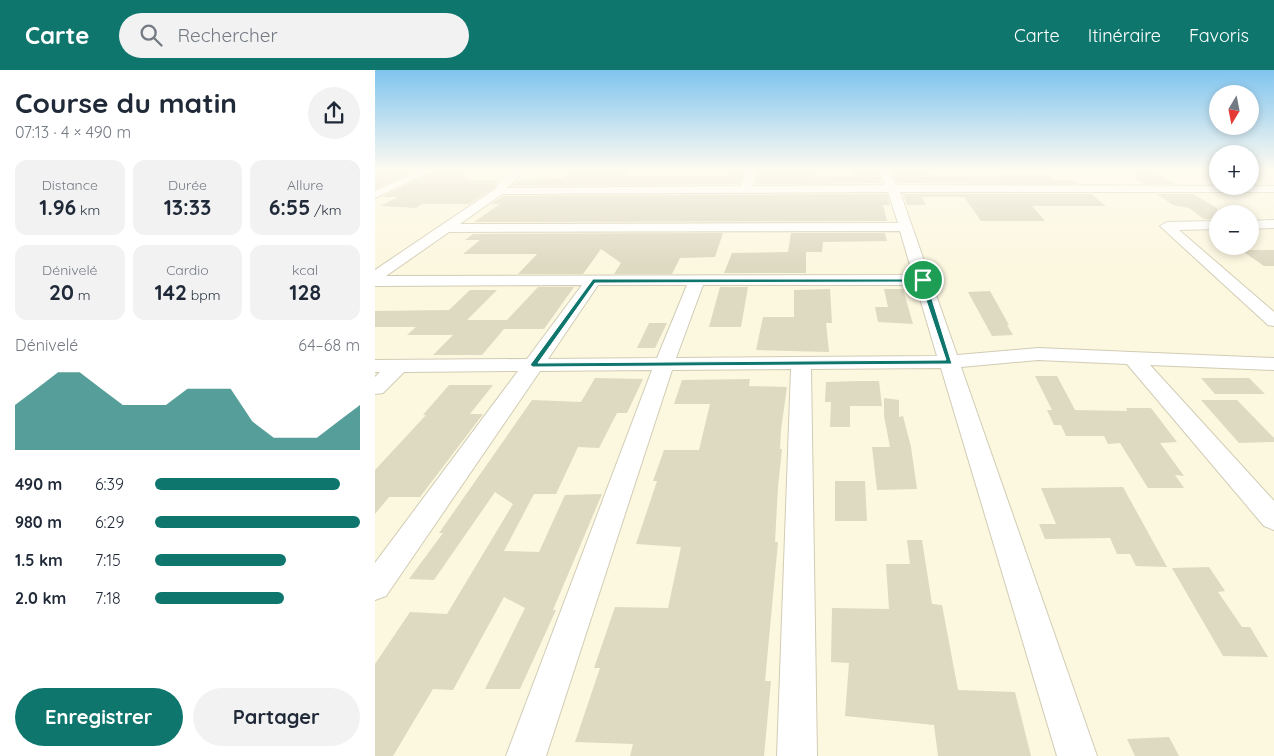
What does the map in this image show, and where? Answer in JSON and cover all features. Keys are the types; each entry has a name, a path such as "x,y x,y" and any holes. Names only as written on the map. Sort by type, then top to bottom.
{"street":[{"path":"375,279 443,228 484,201"},
{"path":"897,201 1077,756"},
{"path":"1259,224 1274,224"},
{"path":"1209,225 1167,226 1274,321"},
{"path":"443,228 905,227"},
{"path":"375,279 593,281 923,280"},
{"path":"375,587 593,281"},
{"path":"526,756 664,364 697,281"},
{"path":"375,366 950,362 1038,354 1274,364"},
{"path":"1133,358 1274,519"},
{"path":"797,756 801,363"},
{"path":"375,388 398,366"}],"building":[{"path":"390,201 474,201 469,204 422,204 416,208 380,206"},
{"path":"495,201 889,201 890,205 883,205 887,221 474,222 500,204 491,204"},
{"path":"906,201 924,201 926,205 907,205"},
{"path":"967,201 1100,201 1106,206 1032,206 1045,221 981,221"},
{"path":"1167,201 1205,201 1212,205 1209,205 1209,219 1204,219 1189,208 1173,205"},
{"path":"723,233 715,257 680,258 672,274 614,274 621,263 601,249 583,274 518,274 537,254 463,254 480,240 465,240 473,234"},
{"path":"791,233 885,233 887,241 823,242 822,252 806,252 806,273 724,273 732,253 788,252"},
{"path":"1259,250 1274,250 1274,266 1264,266 1248,255 1259,255"},
{"path":"538,287 574,287 544,329 504,329 482,355 433,355 453,335 407,335 416,327 375,327 375,311 449,310 470,290 497,290 467,320 507,320"},
{"path":"720,287 748,287 741,327 709,327"},
{"path":"830,289 832,323 826,323 829,352 756,350 763,317 794,317 794,290"},
{"path":"884,289 903,289 913,324 878,322 875,307 888,307"},
{"path":"990,291 1013,335 992,336 968,292"},
{"path":"649,323 667,323 655,348 637,348"},
{"path":"1035,376 1057,376 1075,410 1127,411 1126,408 1151,408 1177,442 1160,443 1184,476 1175,475 1184,488 1148,488 1120,443 1108,444 1104,436 1066,436 1061,425 1054,425 1047,410 1052,410"},
{"path":"595,378 643,379 627,413 617,413 599,448 578,447 556,494 534,494 504,551 539,552 565,495 602,494 553,610 556,610 520,689 485,689 525,608 504,597 453,690 433,689 393,756 375,756 375,664 410,612 447,614 513,504 495,492 434,580 409,579 443,533 439,533 532,400 581,402"},
{"path":"1201,378 1249,378 1265,394 1215,394"},
{"path":"750,379 749,386 787,387 781,430 780,449 782,449 775,542 778,542 765,681 771,681 764,756 630,756 633,744 575,742 600,668 594,668 615,607 668,608 681,547 636,544 657,481 653,481 664,450 699,450 710,404 674,404 682,380"},
{"path":"879,381 882,406 850,406 850,427 830,427 831,402 825,402 826,382"},
{"path":"449,385 493,385 470,414 483,414 420,497 389,497 375,514 375,470 426,415 423,415"},
{"path":"884,398 899,400 899,417 903,416 911,447 917,489 877,490 872,447 890,447 884,416"},
{"path":"1201,400 1237,400 1274,438 1274,442 1239,443"},
{"path":"835,481 865,481 867,521 835,521"},
{"path":"1123,487 1167,567 1136,566 1130,554 1117,554 1110,538 1045,539 1039,524 1056,524 1041,488"},
{"path":"907,540 922,540 932,604 942,605 958,690 1015,692 1031,756 938,756 934,725 845,716 849,663 831,662 832,608 889,609 886,564 910,564"},
{"path":"1209,567 1225,591 1218,592 1242,627 1250,627 1268,657 1223,656 1172,568"},
{"path":"1169,737 1179,756 1135,756 1127,739"}],"route":[{"path":"923,280 950,362 533,365 593,281 923,280"}]}
